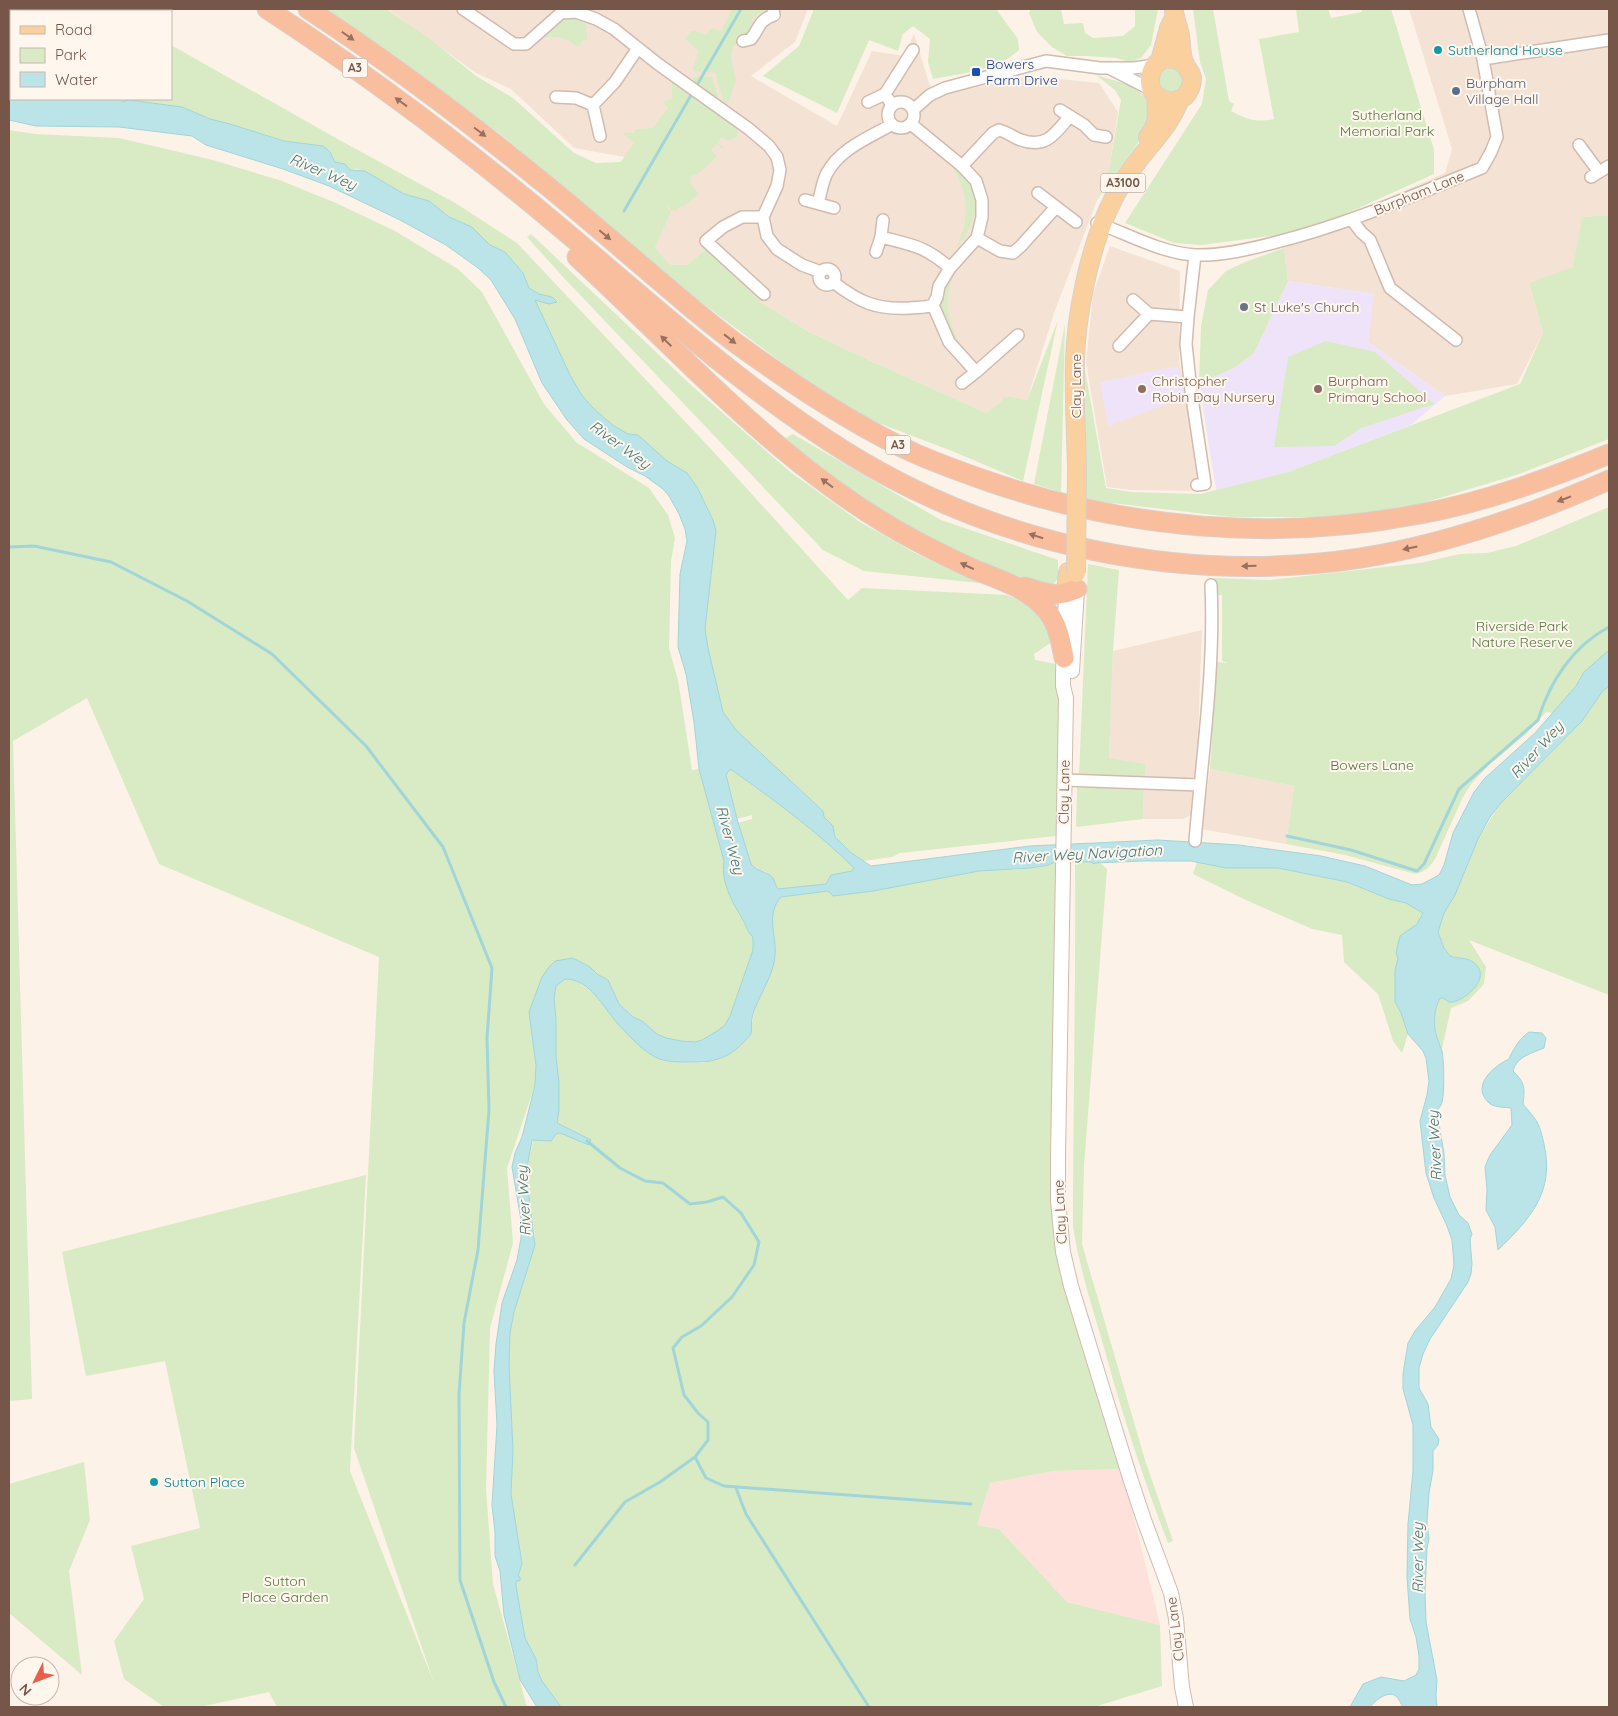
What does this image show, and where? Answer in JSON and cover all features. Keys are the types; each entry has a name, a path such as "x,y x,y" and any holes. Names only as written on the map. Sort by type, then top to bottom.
{"highway":[{"name":"A3","path":"267,9 366,76 440,131 502,179 713,356 807,426 854,457 923,495 974,515 1050,540 1094,551 1182,563 1228,566 1277,565 1320,562 1387,553 1466,534 1523,515 1609,480"},
{"name":"A3","path":"308,9 416,84 502,148 702,316 749,353 831,408 877,434 916,454 983,480 1026,494 1170,524 1250,529 1295,529 1353,524 1421,514 1505,492 1609,454"},
{"path":"440,131 733,404 793,457 850,500 890,527 942,554 1012,585 1039,602 1048,612 1059,634 1064,658"},
{"path":"1012,585 1044,594 1058,595 1072,582"}],"main road":[{"name":"Clay Lane","path":"1072,582 1071,467 1078,321 1105,200 1121,172 1155,130 1157,122 1154,93 1149,81 1151,71 1158,63 1174,14"},
{"name":"Clay Lane","path":"1099,224 1125,180 1140,158 1163,131 1176,111 1180,99 1189,91 1192,83 1192,76 1185,64 1174,14"},
{"path":"1158,63 1170,58 1185,64"},
{"path":"1154,93 1168,101 1180,99"}],"street":[{"path":"463,9 514,44 526,44 560,11 576,12 596,18 694,88 769,146 776,157 780,170 777,186 762,217 767,236 777,249 802,265 821,272 825,270 832,271 835,276 833,282 852,296 869,304 894,309 924,308 933,305 939,286 950,268 976,238 982,218 982,200 976,181 962,166 911,124"},
{"path":"743,41 751,39 764,18 774,15 773,9"},
{"name":"Burpham Lane","path":"1099,224 1162,248 1195,255 1230,253 1312,233 1352,220 1482,168 1492,152 1497,137 1483,59 1469,9"},
{"path":"1483,59 1609,40"},
{"path":"593,105 615,82 638,48"},
{"path":"868,102 885,94 913,50"},
{"path":"913,110 930,95 945,88 1046,61 1110,68 1134,68 1158,63"},
{"path":"1110,68 1154,93"},
{"path":"885,94 892,104"},
{"path":"556,97 576,98 593,105"},
{"path":"904,102 913,110 914,117 908,127 899,129 891,125 887,114 892,104 904,102"},
{"path":"593,105 600,136"},
{"path":"1060,110 1084,125 1094,135 1106,137"},
{"path":"962,166 993,134 1000,130 1021,140 1036,143 1044,142 1058,132 1070,116"},
{"path":"818,204 826,174 838,157 848,149 891,125"},
{"path":"1579,144 1595,174 1609,166"},
{"path":"1038,193 1076,222"},
{"path":"805,200 834,208"},
{"path":"976,238 1000,251 1013,253 1056,207"},
{"path":"762,217 742,217 722,227 706,241 764,294"},
{"path":"876,252 884,220"},
{"path":"1352,220 1360,232 1370,240 1390,288 1456,340"},
{"path":"881,237 916,245 935,255 950,268"},
{"path":"1195,255 1188,318 1187,354 1205,484 1198,485"},
{"path":"1133,300 1149,314 1188,318"},
{"path":"933,305 949,342 976,372"},
{"path":"1119,346 1149,314"},
{"path":"962,383 1018,335"},
{"name":"Clay Lane","path":"1066,698 1063,686 1064,658 1072,582"},
{"name":"Clay Lane","path":"1072,582 1072,672 1066,698 1062,901 1058,1201 1063,1252 1071,1286 1130,1478 1171,1593 1176,1619 1182,1687 1186,1707"},
{"path":"1194,841 1211,656 1213,621 1211,585"},
{"path":"1064,780 1199,784"}],"shaded area":[{"path":"387,9 808,9 795,42 751,76 837,126 872,51 904,56 914,34 929,83 936,96 1028,76 1099,83 1118,112 1109,169 1054,313 1027,400 1012,397 986,413 809,332 762,303 706,249 687,265 669,264 654,246 671,212 630,158 574,148 511,89 476,73"},
{"path":"1409,9 1609,9 1609,215 1582,217 1574,268 1529,283 1543,333 1517,384 1445,396 1368,342 1373,294 1288,281 1284,248 1322,227 1445,173 1452,149"},
{"path":"1110,246 1180,271 1179,360 1200,491 1130,490 1107,487 1086,363 1093,294"},
{"name":"Burpham Primary School","path":"1288,281 1374,294 1368,342 1445,396 1411,425 1288,472 1216,490 1199,383 1234,368 1254,353"},
{"name":"Christopher Robin Day Nursery","path":"1178,366 1185,397 1108,426 1100,382"},
{"path":"1202,630 1196,787 1193,814 1183,819 1143,819 1145,765 1109,758 1113,651"},
{"path":"1210,769 1294,786 1286,844 1201,829"},
{"path":"1122,1469 1160,1625 1067,1602 999,1529 977,1525 990,1483 1053,1471"}],"green space":[{"path":"9,9 110,10 10,10 9,94"},
{"path":"327,9 386,9 430,39 476,76 513,98 574,153 596,163 620,162 622,160 634,143 622,133 634,133 636,129 653,128 668,107 663,102 672,98 672,81 676,80 737,128 738,136 729,141 722,137 718,142 724,148 717,144 711,149 717,157 699,173 691,176 690,182 699,194 677,210 672,211 664,202 671,212 655,247 669,264 687,265 706,249 762,303 809,332 986,413 1000,403 1004,397 1027,400 1058,320 1023,481 868,419 801,377 662,273 555,179 501,135"},
{"path":"732,9 768,9 770,13 758,13 751,20 755,27 733,46 731,56 736,80 726,109 716,73 693,71 698,50 685,39 691,31 706,35 711,28 721,31"},
{"path":"814,9 996,9 1018,39 1019,50 1000,63 990,67 933,79 928,62 930,39 913,26 903,34 898,51 869,40 837,113 763,76 799,46"},
{"path":"1031,9 1061,9 1064,24 1083,23 1085,33 1093,38 1123,36 1135,26 1135,9 1158,9 1151,45 1141,58 1130,62 1116,58 1067,56 1052,47 1037,32 1029,13"},
{"name":"Sutherland Memorial Park","path":"1193,9 1213,9 1229,101 1234,104 1231,111 1246,118 1262,121 1274,119 1259,39 1299,32 1296,9 1328,9 1331,18 1362,12 1361,9 1391,9 1434,150 1434,174 1332,220 1286,234 1201,245 1174,243 1125,223 1202,104 1206,79 1200,62"},
{"path":"580,15 599,26 586,24 587,40 582,41 579,46 563,38 540,37 555,20"},
{"path":"172,46 457,204 517,243 710,448 848,600 862,588 1007,595 1027,604 1040,615 1052,642 1034,654 1035,660 1056,664 1061,737 1056,836 900,853 892,857 864,861 850,852 835,837 833,826 824,817 823,811 736,730 723,712 705,629 716,531 713,520 697,487 687,473 667,461 638,435 628,434 614,426 593,408 581,394 534,300 549,298 529,288 523,273 505,252 490,245 472,227 449,217 429,201 404,194 365,171 350,170 345,164 335,162 330,152 323,146 284,141 210,119 182,107 129,100 172,100"},
{"path":"1171,67 1180,74 1183,79 1183,85 1177,93 1163,95 1155,75 1162,68"},
{"path":"1096,75 1130,85 1143,95 1149,105 1151,121 1143,136 1097,200 1109,169 1121,100 1115,90"},
{"path":"694,76 712,77 721,107 692,85"},
{"name":"Sutton Place Garden","path":"9,130 35,134 119,138 213,160 282,181 336,203 395,231 458,269 482,292 544,404 576,442 649,488 668,515 675,538 671,561 669,648 678,680 692,770 699,769 724,862 726,885 735,906 753,937 753,950 730,1016 725,1025 702,1040 695,1042 668,1039 657,1034 642,1021 633,1017 619,1004 608,980 573,958 542,977 529,1012 536,1065 535,1085 507,1168 513,1243 490,1328 486,1489 493,1584 527,1707 277,1707 269,1692 200,1707 164,1707 124,1679 114,1641 144,1599 131,1546 200,1528 165,1361 86,1376 62,1252 366,1175 350,1471 434,1683 354,1448 379,957 159,864 87,698 13,741 32,1399 9,1401"},
{"path":"948,160 967,175 975,193 975,213 968,231 957,248 963,230 966,211 964,193 958,176"},
{"path":"1609,215 1609,439 1516,475 1410,507 1330,517 1231,517 1086,500 1084,364 1106,488 1131,492 1200,494 1288,472 1520,384 1543,333 1529,283 1573,267 1582,217"},
{"path":"531,234 692,386 789,471 860,522 915,553 979,583 864,571 823,550 563,277 527,237"},
{"path":"1284,248 1288,281 1254,353 1234,368 1199,383 1201,326 1208,290 1226,271"},
{"path":"956,267 948,298 948,306 949,315 960,346 951,335 941,316 939,302 941,292"},
{"path":"1065,324 1061,492 1034,484"},
{"path":"1326,341 1375,352 1434,404 1361,428 1334,446 1274,447 1288,357"},
{"path":"793,434 941,520 1058,560 1058,579 1049,588 972,559 894,518 832,479 782,440"},
{"path":"1609,507 1609,650 1584,672 1576,686 1553,713 1546,712 1526,734 1489,765 1472,783 1463,797 1435,859 1429,867 1415,874 1345,855 1286,844 1294,786 1210,769 1217,662 1228,663 1222,661 1222,595 1215,595 1214,578 1270,580 1420,563 1460,554 1487,553 1516,546"},
{"path":"1088,564 1119,570 1113,651 1109,758 1145,764 1145,779 1079,775"},
{"path":"1609,686 1609,995 1469,940 1486,967 1484,984 1468,1001 1451,1008 1442,1049 1437,1037 1435,1024 1437,1004 1440,998 1443,997 1448,1002 1472,960 1450,956 1444,948 1438,932 1444,913 1461,881 1478,839 1500,804 1582,721 1602,692"},
{"path":"729,770 732,770 748,781 810,829 854,868 852,871 831,875 826,884 778,889 766,872 751,864 738,823 752,819 752,815 737,819 726,775"},
{"path":"1077,788 1144,788 1143,819 1076,827"},
{"path":"1056,861 1053,1214 1122,1469 1053,1471 990,1483 977,1525 999,1529 1067,1602 1160,1625 1162,1686 1094,1707 561,1707 542,1681 536,1659 525,1638 516,1586 522,1564 511,1494 513,1450 509,1365 510,1333 514,1312 535,1236 526,1173 533,1140 551,1141 560,1133 589,1145 590,1140 557,1123 559,1083 554,998 556,986 565,979 574,979 598,998 618,1023 656,1057 669,1062 704,1063 751,1034 755,1011 775,956 773,918 776,904 781,897 978,871 1029,869 1048,865"},
{"path":"1075,861 1100,863 1107,869 1084,1166 1082,1244 1145,1460 1173,1541 1168,1543 1140,1467 1116,1389 1085,1282 1073,1227"},
{"path":"1197,862 1226,868 1278,868 1346,882 1389,899 1406,903 1423,913 1417,924 1400,936 1396,953 1399,958 1395,971 1395,1002 1408,1034 1402,1053 1393,1041 1378,994 1344,962 1342,935 1312,929 1193,874"},
{"path":"84,1462 90,1520 69,1571 82,1675 9,1613 9,1484"}],"water":[{"path":"9,94 10,100 121,100 122,102 129,100 182,107 210,119 284,141 323,146 330,152 335,162 345,164 350,170 365,171 404,194 429,201 449,217 472,227 490,245 505,252 523,273 529,288 539,294 552,297 557,302 549,304 535,300 570,375 581,394 593,408 614,426 628,434 638,435 667,461 687,473 697,487 713,520 716,531 705,629 723,712 736,730 823,811 824,817 833,826 835,837 850,852 871,866 1030,846 1158,840 1239,845 1321,856 1365,866 1412,885 1422,884 1439,875 1444,865 1453,833 1474,792 1485,778 1535,733 1576,686 1584,672 1609,650 1609,686 1602,692 1582,721 1500,804 1490,817 1478,839 1455,895 1444,913 1438,932 1444,948 1450,956 1471,960 1479,968 1480,975 1478,982 1467,995 1454,1002 1440,998 1436,1008 1435,1019 1435,1029 1442,1051 1443,1062 1443,1095 1441,1105 1437,1111 1444,1154 1445,1175 1450,1197 1459,1215 1468,1223 1472,1234 1470,1239 1472,1264 1468,1282 1430,1339 1419,1368 1419,1388 1428,1404 1431,1427 1439,1439 1438,1445 1433,1451 1433,1470 1429,1493 1427,1522 1429,1539 1425,1591 1426,1622 1437,1680 1437,1707 1403,1707 1396,1696 1389,1694 1378,1699 1370,1707 1350,1707 1363,1684 1381,1677 1404,1681 1416,1675 1419,1669 1416,1637 1410,1619 1407,1577 1408,1524 1413,1471 1413,1425 1403,1389 1403,1374 1408,1343 1415,1331 1435,1307 1451,1279 1454,1265 1452,1240 1434,1198 1426,1173 1420,1121 1429,1081 1426,1058 1423,1051 1408,1034 1395,1002 1395,971 1398,958 1396,953 1400,936 1417,924 1423,913 1406,903 1389,899 1347,882 1278,868 1226,868 1191,861 1094,864 1091,862 1056,861 1049,865 1031,868 979,871 873,891 833,896 828,891 781,897 776,904 773,918 774,964 754,1010 751,1034 732,1052 711,1061 674,1062 655,1057 631,1038 589,989 574,980 565,979 556,986 554,998 559,1083 557,1123 591,1140 589,1145 560,1133 556,1134 551,1141 532,1140 526,1173 535,1245 514,1312 510,1333 509,1365 513,1450 511,1494 522,1564 518,1576 520,1581 516,1581 516,1586 525,1638 536,1659 542,1681 561,1707 537,1707 520,1680 504,1615 500,1571 495,1556 492,1505 497,1425 494,1371 496,1344 502,1303 517,1260 521,1238 521,1220 512,1167 515,1153 522,1137 535,1085 536,1065 529,1012 542,977 549,967 555,961 573,958 608,980 619,1004 633,1017 642,1021 657,1034 666,1038 695,1042 702,1040 725,1025 730,1016 753,950 753,937 728,892 724,877 724,861 699,769 686,674 678,647 680,574 687,541 685,529 679,514 663,489 584,439 567,420 542,383 515,319 491,280 446,245 398,219 329,186 283,169 206,145 192,136 119,127 36,126 9,120","holes":["729,770 732,770 780,805 840,855 854,868 852,871 831,875 826,884 778,889 771,876 756,869 751,864 737,819 726,775"]},
{"path":"1529,1032 1542,1033 1546,1038 1544,1048 1521,1059 1517,1062 1513,1071 1523,1086 1523,1104 1537,1121 1541,1131 1546,1161 1546,1176 1543,1190 1530,1215 1498,1250 1495,1227 1486,1210 1485,1167 1490,1155 1512,1125 1511,1108 1490,1104 1483,1096 1482,1089 1486,1077 1497,1066 1509,1059 1517,1044"}],"waterway":[{"path":"624,211 741,9"},
{"path":"9,547 34,546 111,562 187,601 272,654 366,746 443,847 492,968 487,1038 489,1110 478,1250 464,1323 459,1395 460,1580 494,1682 506,1707"},
{"path":"1287,836 1351,850 1417,871 1424,864 1459,789 1538,720 1556,678 1574,654 1584,644 1609,627"},
{"path":"575,1565 625,1502 660,1482 695,1457 708,1440 708,1422 684,1395 673,1348 682,1337 701,1326 732,1297 754,1265 759,1242 741,1213 723,1197 707,1202 690,1204 663,1183 645,1181 620,1168 587,1141"},
{"path":"695,1457 706,1478 724,1486 971,1504"},
{"path":"736,1488 746,1514 869,1707"}],"place":[{"name":"Sutherland House","path":"1438,50"},
{"name":"Bowers Farm Drive","path":"976,72"},
{"name":"Burpham Village Hall","path":"1456,91"},
{"name":"St Luke's Church","path":"1244,307"},
{"name":"Christopher Robin Day Nursery","path":"1142,389"},
{"name":"Burpham Primary School","path":"1318,389"},
{"name":"Sutton Place","path":"154,1482"}],"water label":[{"name":"River Wey","path":"323,172"},
{"name":"River Wey","path":"620,445"},
{"name":"River Wey","path":"1537,750"},
{"name":"River Wey","path":"730,840"},
{"name":"River Wey Navigation","path":"1087,854"},
{"name":"River Wey","path":"1435,1146"},
{"name":"River Wey","path":"524,1201"},
{"name":"River Wey","path":"1418,1558"}],"park label":[{"name":"Riverside Park Nature Reserve","path":"1522,634"},
{"name":"Bowers Lane","path":"1372,765"}]}
